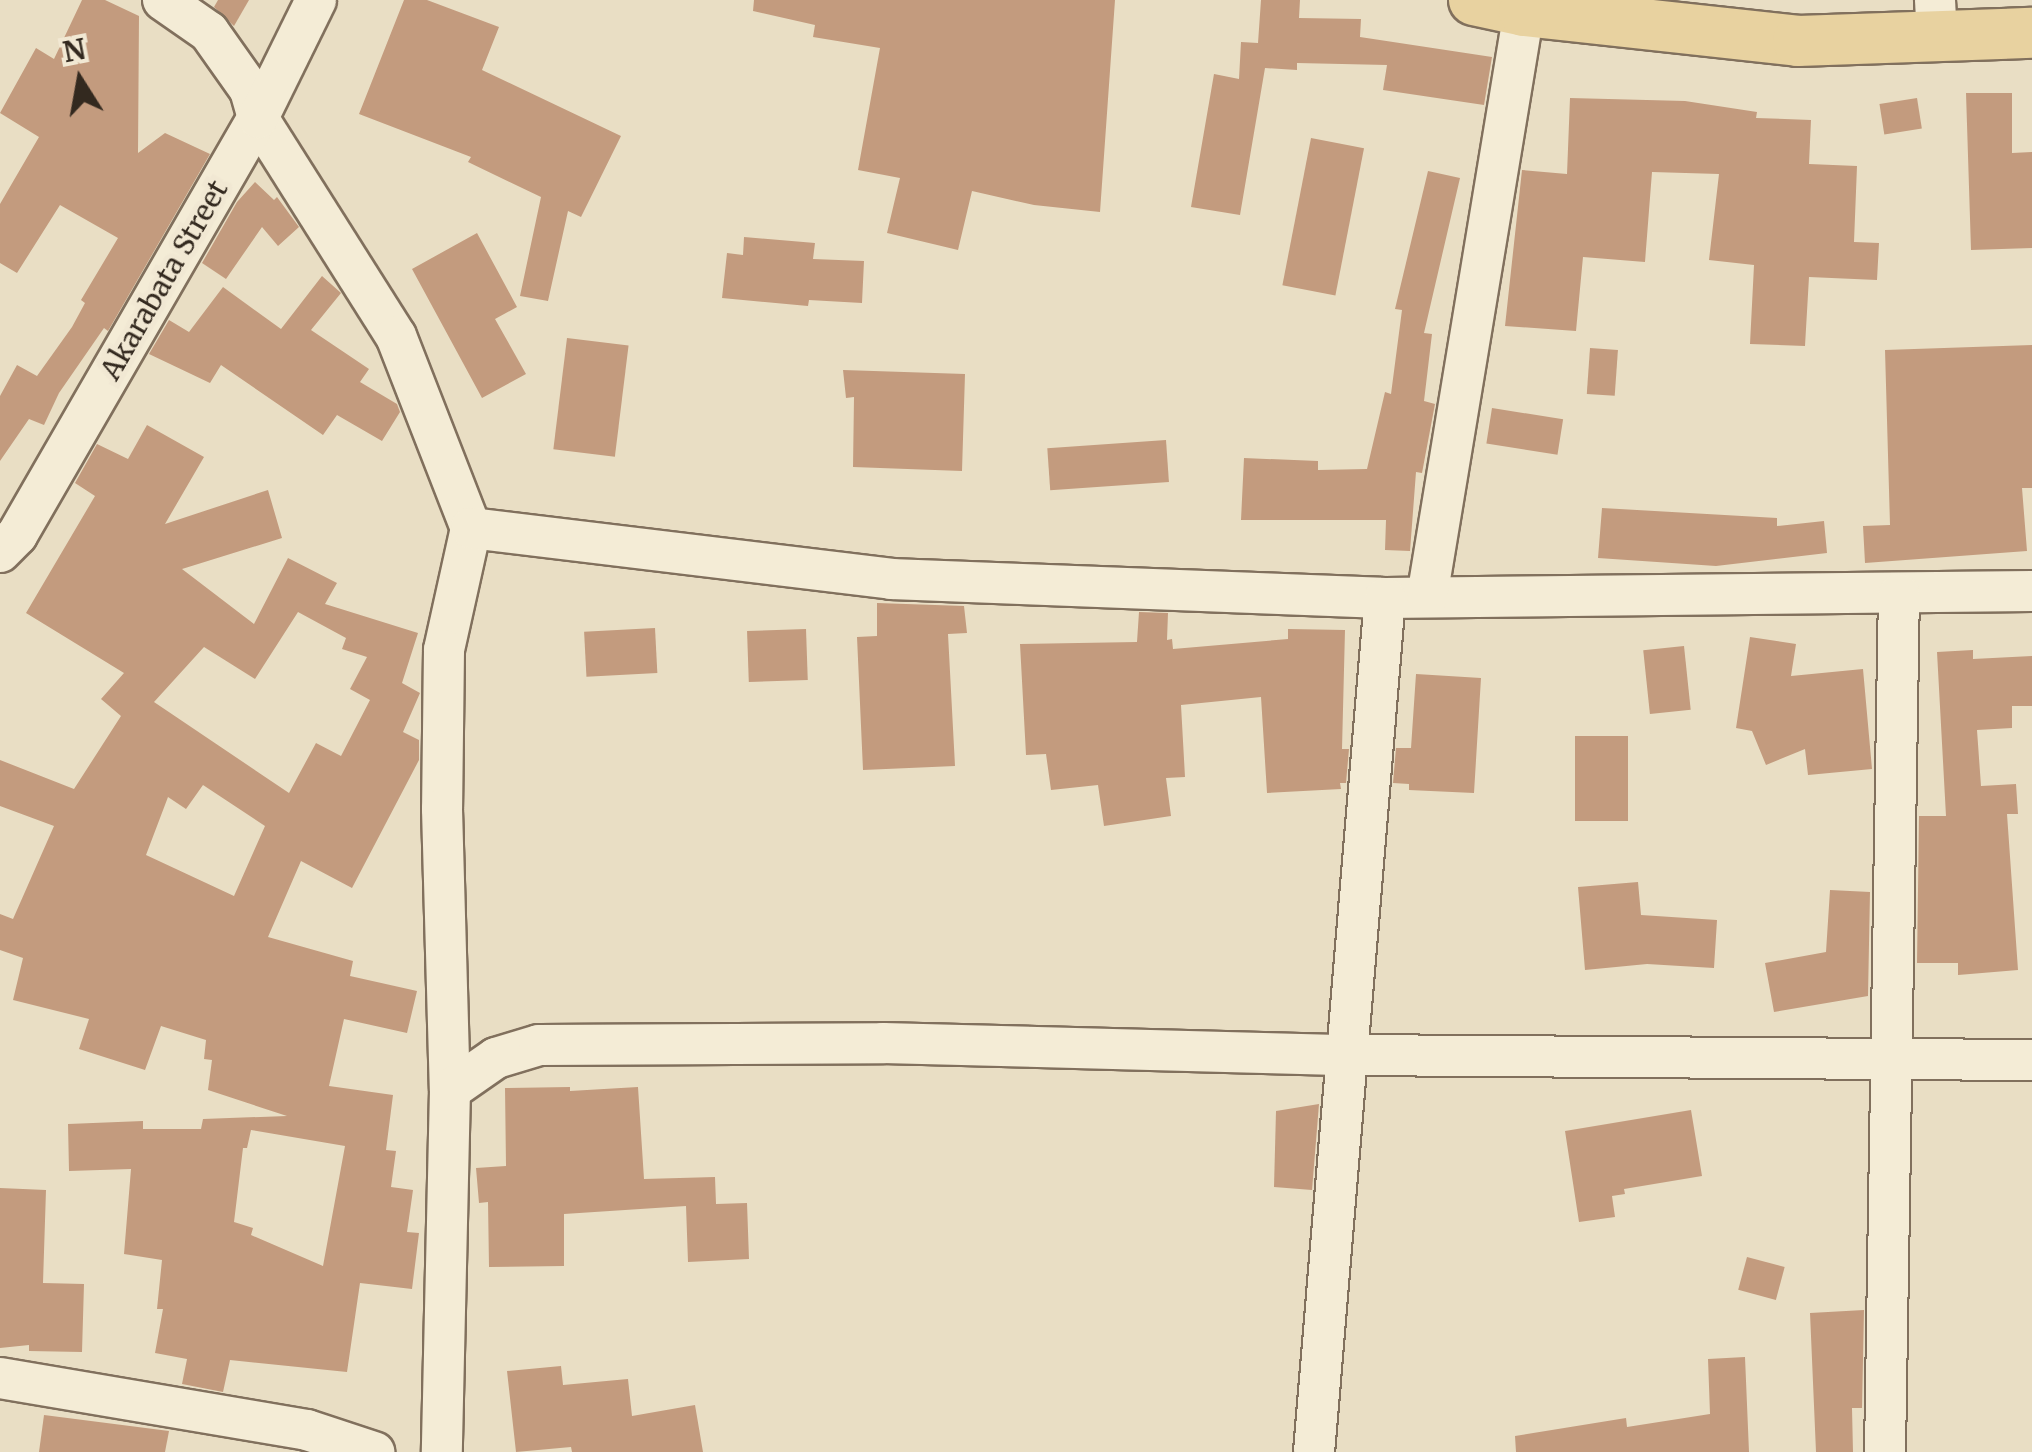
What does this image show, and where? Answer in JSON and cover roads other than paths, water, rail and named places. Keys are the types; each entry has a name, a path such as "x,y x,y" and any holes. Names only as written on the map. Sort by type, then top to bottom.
{"main road":[{"path":"1474,0 1524,11 1798,40 1936,19 2032,32"}],"street":[{"path":"163,0 209,32 250,90 258,118 396,336 470,528 444,650 442,809 450,1090 442,1452"},
{"name":"Akarabata Street","path":"0,552 17,535 258,118 316,0"},
{"path":"1427,597 1524,11"},
{"path":"470,528 891,579 1385,598 2032,591"},
{"path":"1885,1452 1899,594"},
{"path":"1314,1452 1385,598"},
{"path":"450,1090 496,1058 539,1045 883,1044 1348,1055 2032,1060"},
{"path":"0,1378 307,1430 374,1452"}]}
